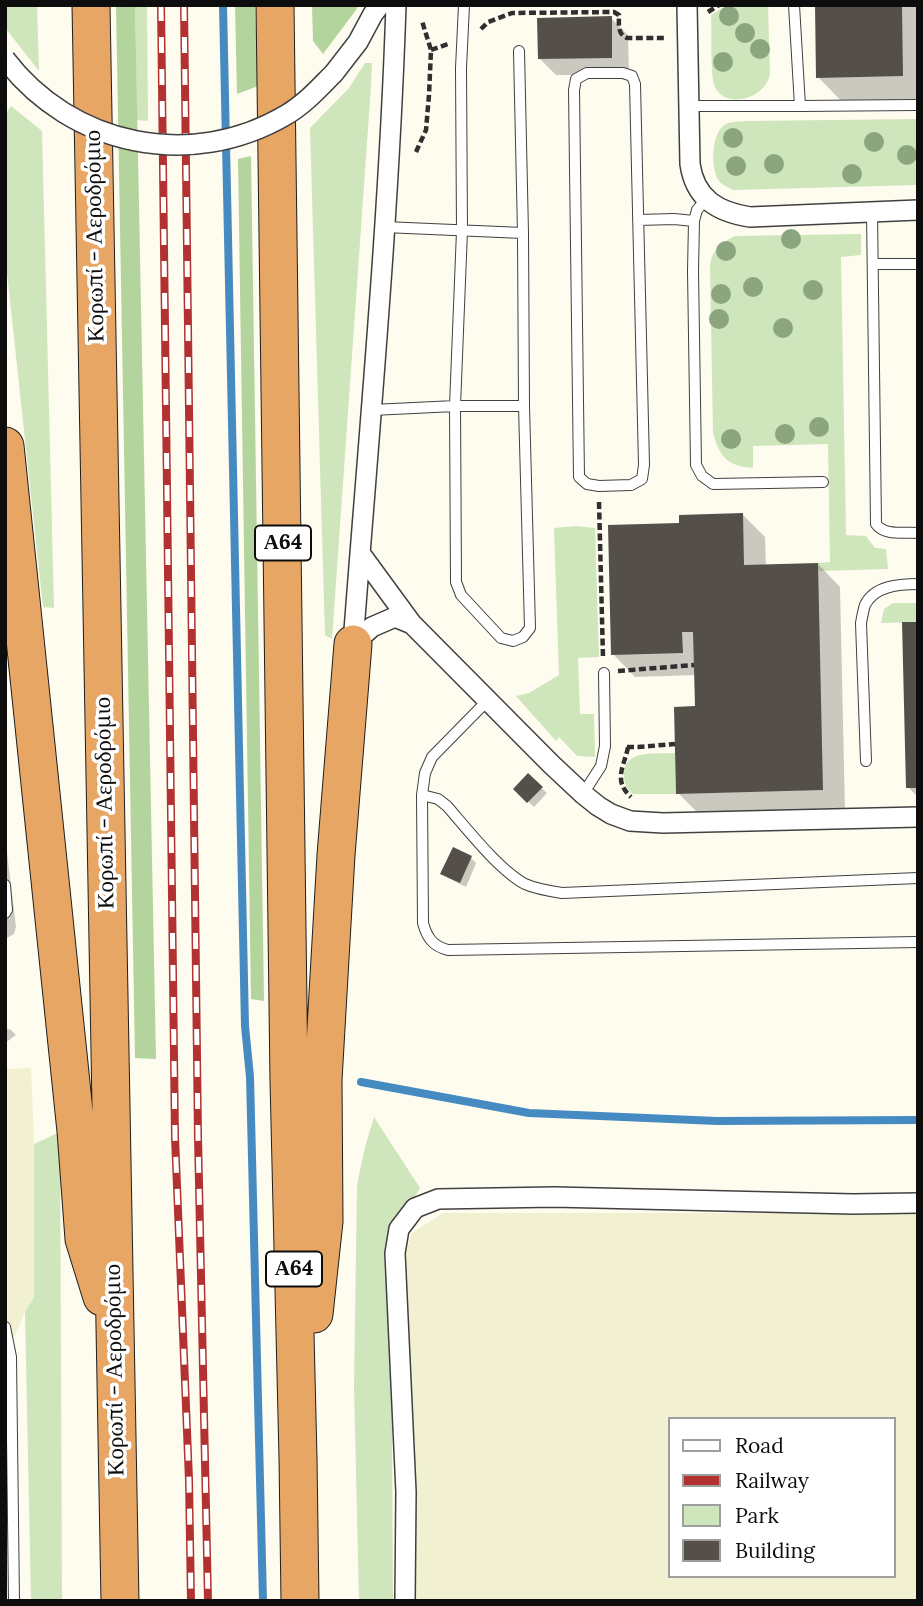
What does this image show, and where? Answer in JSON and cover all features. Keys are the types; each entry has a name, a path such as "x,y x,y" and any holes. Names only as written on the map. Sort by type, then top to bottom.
{"highway":[{"name":"Κορωπί - Αεροδρόμιο","path":"91,5 120,1601"},
{"name":"Α64","path":"275,5 289,1081 300,1601"},
{"path":"5,446 76,1131 84,1239 115,1338"},
{"path":"298,1458 324,1221 323,1080 336,855 353,644"}],"street":[{"path":"5,59 16,73 52,106 103,133 159,144 215,142 262,127 287,114 312,96 358,42 380,5"},
{"path":"353,644 372,410 396,5"},
{"path":"687,5 691,176 696,188 706,199 721,209 750,216 918,210"},
{"path":"360,553 412,624 583,794 598,806 621,817 630,821 663,823 918,817"},
{"path":"353,644 372,627 395,617 412,624"},
{"path":"405,1601 406,1492 395,1253 399,1229 415,1208 438,1199 554,1197 918,1203"}],"lane":[{"path":"464,5 461,68 462,231 455,406 456,582 461,595 501,638 513,641 523,637 530,628 519,51"},
{"path":"794,5 800,106"},
{"path":"587,73 624,73 632,76 635,84 638,220 644,465 642,479 631,485 598,486 587,484 579,477 574,90 576,79 587,73"},
{"path":"689,106 916,105"},
{"path":"706,199 697,210 694,221 696,465 702,476 713,484 823,482"},
{"path":"872,212 876,524 884,531 918,533"},
{"path":"638,220 694,221"},
{"path":"384,227 523,233"},
{"path":"874,264 918,264"},
{"path":"372,410 524,406"},
{"path":"866,761 860,623 866,604 877,592 896,584 918,584"},
{"path":"583,794 598,773 605,746 604,673"},
{"path":"488,700 432,757 425,773 422,795 423,923 431,942 439,947 449,950 918,942"},
{"path":"422,795 438,799 447,806 511,875 543,890 562,893 918,878"},
{"path":"5,885 5,913"},
{"path":"5,1327 11,1357 14,1601"}],"path":[{"path":"430,50 463,39 476,33 488,22 512,13 614,12 619,15 620,32 623,36 665,38"},
{"path":"415,152 426,130 430,50 422,21"},
{"path":"598,486 604,673 694,665"},
{"path":"605,746 675,744"},
{"path":"628,747 621,766 621,777 627,794 633,799"}],"green space":[{"path":"5,5 37,5 39,71 6,29"},
{"path":"116,5 135,5 156,1059 135,1058"},
{"path":"135,5 147,5 148,121 137,120"},
{"path":"235,5 255,5 258,86 237,94"},
{"path":"312,5 358,5 323,54 313,41"},
{"path":"727,5 768,5 770,74 761,90 744,98 727,98 720,94 713,82 711,15"},
{"path":"365,63 372,63 371,86 332,639 325,635 310,128 349,88"},
{"path":"11,106 42,131 54,608 43,607 5,254 5,115"},
{"path":"918,119 916,185 733,190 720,182 714,168 717,134 728,123"},
{"path":"251,156 264,1001 251,999 238,159"},
{"path":"861,234 861,255 841,257 846,535 866,536 875,548 886,549 888,569 819,571 818,563 830,562 828,444 753,446 753,468 731,463 722,455 716,442 713,433 710,265 718,247 735,236"},
{"path":"554,528 595,528 599,657 578,658 580,714 594,714 595,757 577,756 559,737 556,741 516,696 529,693 559,675"},
{"path":"893,603 918,603 918,622 881,623 884,609"},
{"path":"675,753 676,794 633,794 629,790 624,774 629,760 643,754"},
{"path":"31,1068 34,1297 13,1339 5,1488 5,1069"},
{"path":"374,1117 420,1188 399,1224 391,1265 393,1601 359,1601 354,1387 357,1185"},
{"path":"60,1132 62,1601 31,1601 25,1312 34,1297 34,1144"},
{"path":"443,1213 918,1213 918,1601 408,1601 402,1266 412,1233"}],"building":[{"path":"815,5 902,5 903,76 816,78"},
{"path":"612,16 612,58 538,59 537,18"},
{"path":"743,513 744,565 818,563 823,790 676,794 674,707 695,706 693,632 682,632 683,653 611,655 608,525 679,523 679,515"},
{"path":"902,622 918,622 918,788 906,788"},
{"path":"528,773 543,787 527,803 513,789"},
{"path":"453,847 472,856 460,883 440,874"}],"waterway":[{"path":"223,5 245,1026 250,1077 263,1601"},
{"path":"361,1082 529,1113 717,1121 918,1120"}],"railway":[{"path":"161,5 175,1137 189,1480 191,1601"},
{"path":"184,5 198,1137 208,1601"}]}
